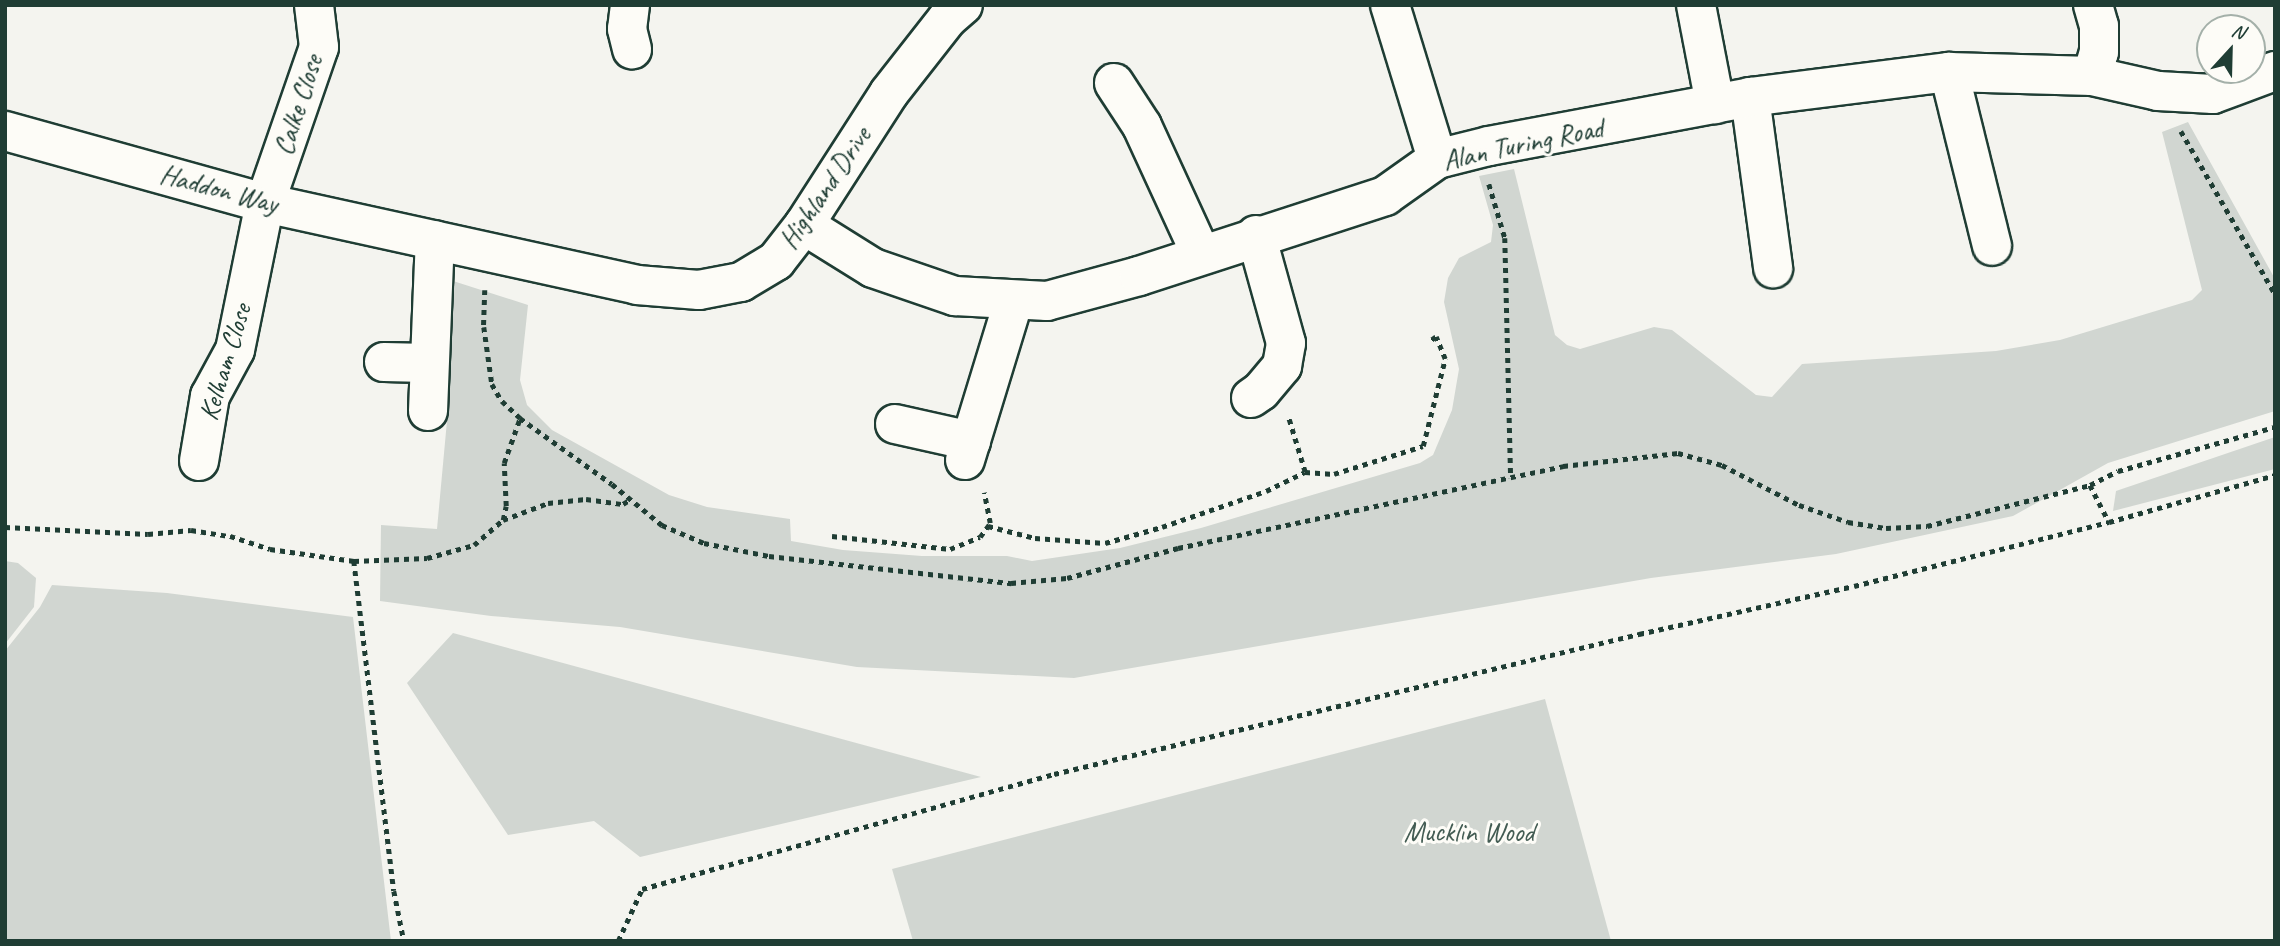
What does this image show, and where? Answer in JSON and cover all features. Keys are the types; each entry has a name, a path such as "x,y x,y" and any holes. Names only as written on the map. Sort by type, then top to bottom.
{"street":[{"name":"Calke Close","path":"265,203 319,47 314,5"},
{"path":"630,5 627,29 632,49"},
{"path":"1390,5 1437,159"},
{"path":"1696,5 1732,101 1773,268"},
{"path":"2092,76 2099,52 2099,26 2093,5"},
{"name":"Highland Drive","path":"435,240 638,285 699,290 741,282 776,261 804,225 889,93 947,10"},
{"name":"Alan Turing Road","path":"804,225 873,268 955,296 1047,301 1139,276 1385,196 1437,159 1489,146 1732,101 1949,72 2092,76 2158,90 2213,93 2275,71"},
{"path":"1949,72 1992,246"},
{"path":"1114,83 1142,127 1201,254"},
{"name":"Haddon Way","path":"5,131 265,203 435,240"},
{"name":"Kelham Close","path":"211,448 210,396 235,351 265,203"},
{"path":"1256,236 1286,343 1282,366 1262,387"},
{"path":"428,411 435,240"},
{"path":"895,424 968,451 1014,300"},
{"path":"384,362 428,363"}],"path":[{"path":"2158,90 2275,294"},
{"path":"1489,146 1486,175 1505,238 1511,478"},
{"path":"485,250 484,327 492,384 502,401 520,418 631,499 662,525 704,543 769,556 1011,583 1067,578 1178,548 1563,466 1678,453 1721,464 1799,505 1848,522 1886,528 1927,526 2090,485 2118,471 2275,427"},
{"path":"988,526 1035,538 1105,543 1162,527 1253,495 1305,472 1334,474 1423,446 1445,359 1436,337 1430,342"},
{"path":"1262,387 1305,472"},
{"path":"503,520 506,506 504,463 520,418"},
{"path":"832,536 950,549 980,537 990,523 981,477 968,451"},
{"path":"618,941 642,889 1054,774 1625,637 1854,586 2109,522 2275,475"},
{"path":"2090,485 2109,522"},
{"path":"5,527 148,534 191,530 230,536 271,549 354,561 427,558 474,545 503,520 548,503 586,499 623,504 631,499"},
{"path":"354,561 394,891 404,941"}],"green space":[{"path":"2188,122 2275,279 2275,411 2108,463 2013,516 1836,554 1651,578 1074,678 857,667 620,627 491,616 380,601 381,525 437,529 448,410 450,280 528,305 520,380 527,405 552,430 669,495 707,507 790,519 791,541 843,550 922,556 1007,556 1032,561 1120,548 1201,528 1420,463 1433,455 1452,410 1459,369 1444,302 1448,278 1459,258 1491,242 1493,225 1479,176 1514,169 1555,335 1567,345 1580,349 1654,327 1672,330 1756,395 1772,397 1802,364 1996,351 2060,340 2192,300 2202,290 2162,132"},
{"path":"2275,437 2275,469 2113,511 2116,491"},
{"path":"5,561 18,563 36,578 34,607 5,644"},
{"path":"52,585 167,593 353,617 391,941 5,941 5,651 40,607"},
{"path":"453,633 981,777 640,857 594,821 508,835 407,683"},
{"name":"Mucklin Wood","path":"1545,699 1611,941 913,941 892,869"}]}
